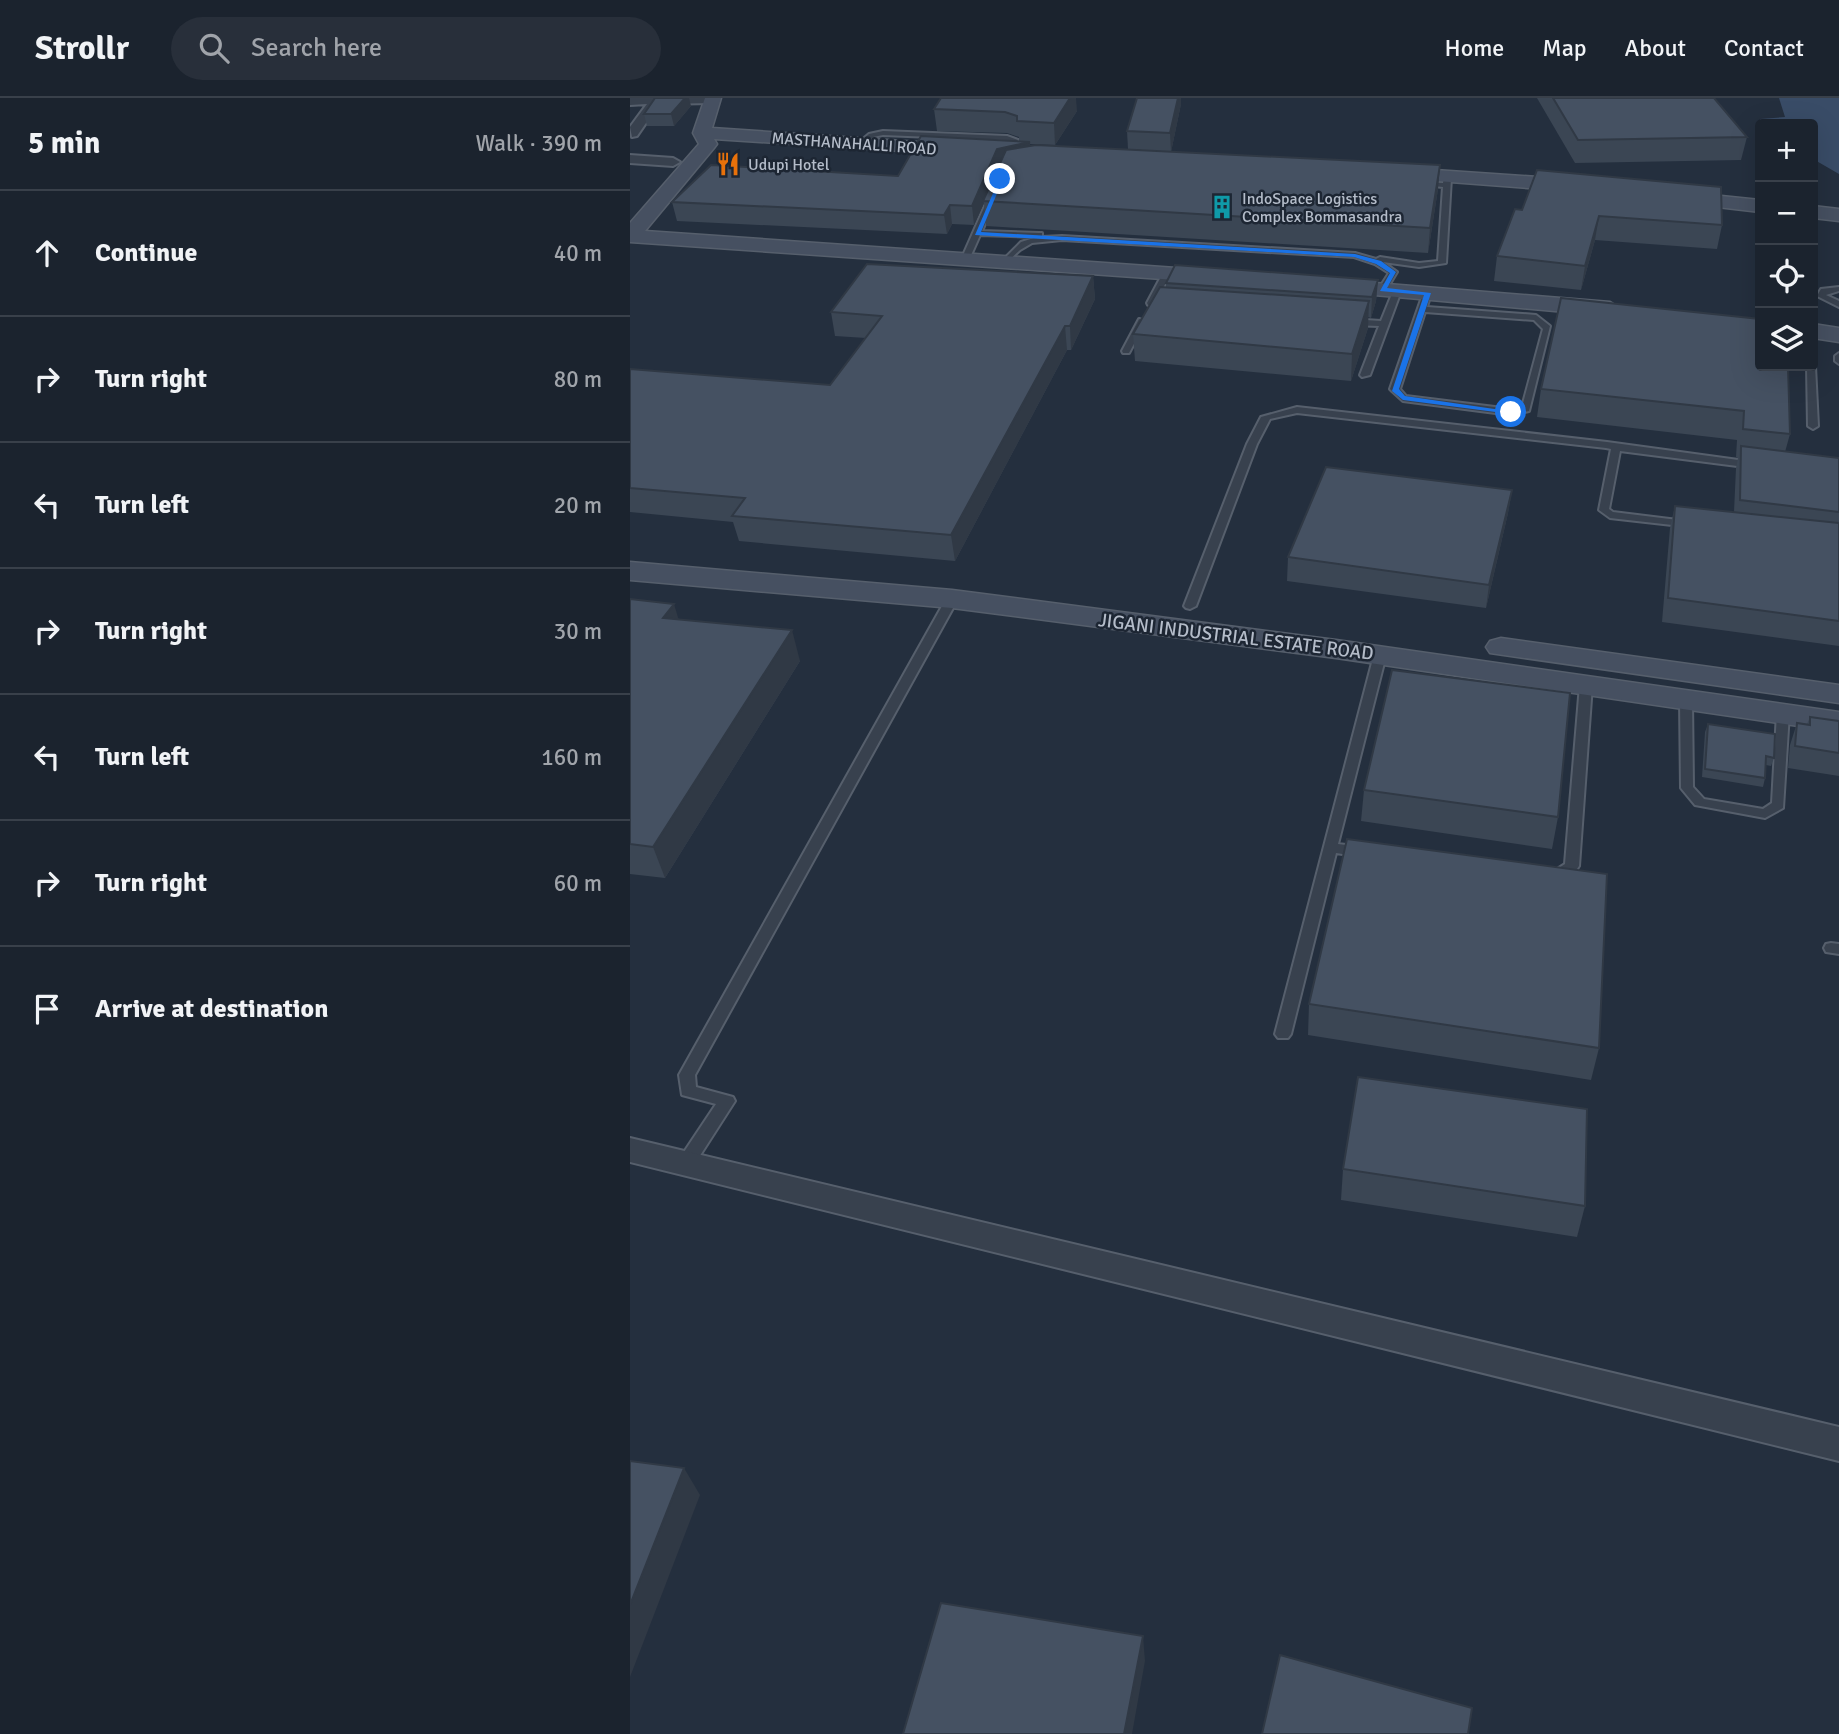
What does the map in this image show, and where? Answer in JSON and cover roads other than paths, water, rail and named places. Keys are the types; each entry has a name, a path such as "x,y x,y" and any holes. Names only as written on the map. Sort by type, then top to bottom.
{"street":[{"path":"630,101 713,99 701,128 708,145 630,236"},
{"path":"632,133 656,100"},
{"path":"630,208 687,143 702,134"},
{"name":"MASTHANAHALLI ROAD","path":"702,134 1034,153"},
{"path":"630,159 673,162"},
{"path":"1389,178 1604,189"},
{"path":"1658,195 1755,205"},
{"path":"1818,213 1839,215"},
{"path":"630,236 1234,278"},
{"path":"1301,284 1390,290 1425,301 1632,311"},
{"path":"1818,332 1839,335"},
{"name":"JIGANI INDUSTRIAL ESTATE ROAD","path":"630,551 1190,606 1839,694"},
{"name":"JIGANI INDUSTRIAL ESTATE ROAD","path":"630,571 952,599 1380,655 1839,722"},
{"path":"630,1150 1839,1444"}],"lane":[{"path":"978,233 1355,256 1419,265 1442,263 1447,181"},
{"path":"965,260 995,192"},
{"path":"1005,262 1018,245 1027,241 1062,238"},
{"path":"1355,256 1378,262 1393,272 1385,324 1365,376"},
{"path":"1126,351 1167,273"},
{"path":"1839,289 1824,291 1821,296 1839,304"},
{"path":"1536,318 1547,328 1526,409 1511,412 1403,398 1395,389 1425,301 1549,319"},
{"path":"1149,307 1163,308"},
{"path":"1343,321 1385,324"},
{"path":"1811,371 1813,426"},
{"path":"1190,606 1252,444 1266,417 1297,410 1760,466"},
{"path":"1616,448 1604,510 1610,515 1699,525"},
{"path":"686,1163 727,1101 688,1091 687,1075 952,599"},
{"path":"1283,1034 1380,655"},
{"path":"1541,876 1555,877 1572,866 1586,685"},
{"path":"1686,699 1687,788 1700,802 1765,814 1777,805 1783,713"},
{"path":"1330,848 1383,855"}],"water":[{"path":"1779,98 1839,98 1839,174 1818,162 1818,119 1760,119 1785,117"}],"place":[{"name":"Udupi Hotel","path":"728,164"},
{"name":"IndoSpace Logistics Complex Bommasandra","path":"1222,207"}]}
